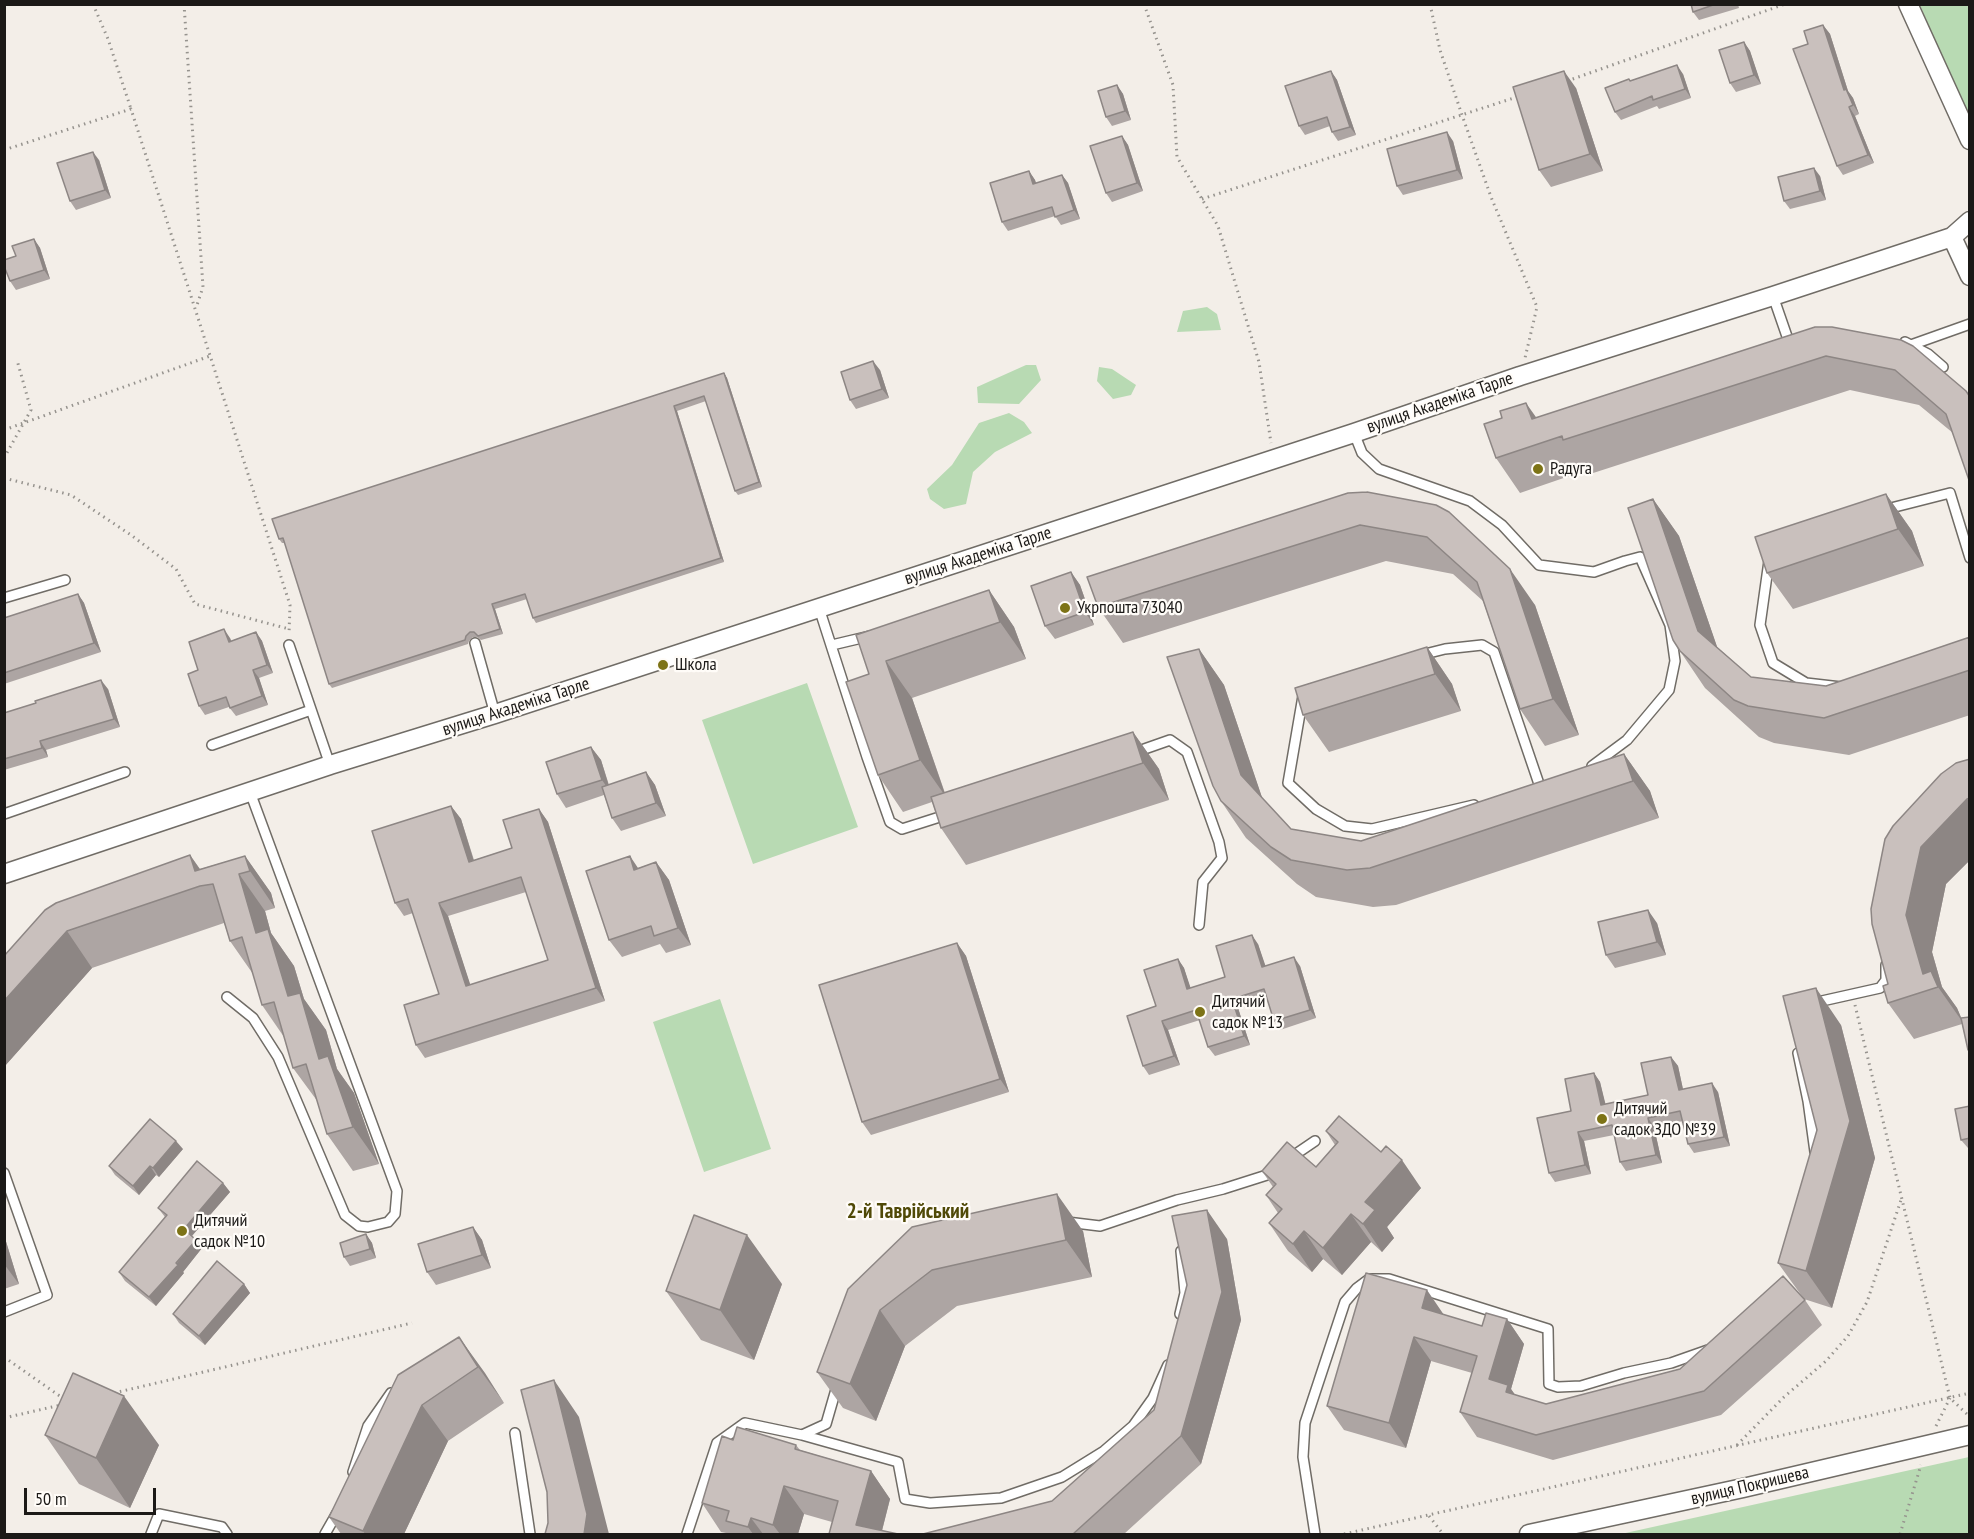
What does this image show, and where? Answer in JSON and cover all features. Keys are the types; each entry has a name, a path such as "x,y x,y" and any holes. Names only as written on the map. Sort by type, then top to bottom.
{"street":[{"path":"1908,4 1970,140"},
{"path":"1970,221 1952,237 1970,276"},
{"name":"вулиця Академіка Тарле","path":"4,874 330,765 495,714 1354,433 1520,376 1952,237"},
{"name":"вулиця Покришева","path":"1529,1534 1743,1488 1970,1435"}],"lane":[{"path":"1773,296 1797,351 1781,356"},
{"path":"1911,345 1970,324"},
{"path":"1898,342 1905,342 1928,354 1943,367"},
{"path":"1354,433 1362,453 1379,469 1470,501 1502,525 1539,565 1593,572 1640,558 1670,625 1675,661 1669,690 1628,740 1597,765 1586,769"},
{"path":"1872,513 1950,493 1970,558"},
{"path":"1772,549 1760,625 1773,663 1806,683 1855,686"},
{"path":"4,598 65,580"},
{"path":"819,608 890,822 902,830 960,810"},
{"path":"832,645 877,635"},
{"path":"475,643 495,714"},
{"path":"289,645 330,765"},
{"path":"1413,657 1445,649 1482,645 1494,652 1542,783 1528,788"},
{"path":"1312,686 1304,690 1288,783 1316,809 1345,826 1372,829 1484,803"},
{"path":"212,745 311,710"},
{"path":"1126,755 1170,740 1187,752 1219,842 1222,858 1203,882 1199,925"},
{"path":"4,814 125,772"},
{"path":"227,997 252,1018 278,1057 345,1215 359,1226 368,1227 388,1222 395,1214 397,1191 250,792"},
{"path":"1804,1009 1810,1004 1880,988 1886,980 1884,954"},
{"path":"1796,1042 1817,1163"},
{"path":"1057,1220 1100,1226 1177,1200 1223,1189 1267,1175 1314,1141"},
{"path":"4,1173 47,1296 4,1312"},
{"path":"1177,1200 1178,1211"},
{"path":"1178,1326 1185,1293 1180,1242"},
{"path":"1315,1534 1303,1457 1305,1423 1345,1302 1357,1288 1369,1279 1389,1279 1548,1329 1549,1384 1558,1387 1581,1386 1624,1373 1671,1363 1716,1345"},
{"path":"687,1534 717,1443 745,1423 802,1435 898,1462 905,1499 930,1503 1001,1498 1062,1477 1104,1451 1133,1426 1153,1398 1171,1360"},
{"path":"802,1435 826,1424 838,1381"},
{"path":"349,1483 368,1426 391,1393"},
{"path":"515,1433 530,1534"},
{"path":"325,1534 343,1501"},
{"path":"151,1534 159,1514 222,1527 226,1534"}],"path":[{"path":"93,4 108,39 290,605 289,645"},
{"path":"184,4 203,287 195,309"},
{"path":"1144,4 1173,85 1177,157 1218,226 1259,362 1274,459"},
{"path":"1430,4 1440,50 1462,115 1491,197 1537,307 1520,376"},
{"path":"1559,83 1785,4"},
{"path":"1202,199 1527,94"},
{"path":"4,150 131,110"},
{"path":"4,430 210,356"},
{"path":"4,458 31,410 17,360"},
{"path":"4,478 70,495 176,569 195,604 290,629"},
{"path":"1852,995 1950,1398 1970,1417"},
{"path":"1736,1446 1784,1397 1826,1361 1848,1336 1867,1302 1902,1197"},
{"path":"104,1395 412,1323"},
{"path":"4,1357 70,1403 4,1418"},
{"path":"1344,1534 1970,1393"},
{"path":"1429,1516 1443,1534"}],"green space":[{"path":"1920,5 1969,5 1969,121"},
{"path":"1207,307 1217,314 1221,330 1177,332 1183,311"},
{"path":"1026,365 1036,365 1041,380 1019,404 978,403 977,387"},
{"path":"1099,367 1112,369 1136,385 1131,395 1113,399 1097,381"},
{"path":"1009,413 1024,422 1032,433 995,452 973,472 966,504 944,509 930,499 927,489 952,465 979,423"},
{"path":"807,683 858,827 753,864 702,720"},
{"path":"720,999 771,1149 704,1172 653,1022"},
{"path":"1969,1457 1969,1534 1621,1534"}],"building":[{"path":"1691,4 1716,4 1693,12"},
{"path":"1823,25 1844,90 1846,89 1853,105 1849,107 1868,155 1837,166 1793,49 1808,44 1804,31"},
{"path":"1744,42 1754,75 1730,83 1719,50"},
{"path":"1677,65 1685,89 1653,100 1652,96 1615,112 1605,88"},
{"path":"1331,71 1350,127 1332,132 1327,117 1299,126 1285,86"},
{"path":"1564,71 1590,154 1539,170 1513,87"},
{"path":"1117,85 1125,111 1106,117 1098,91"},
{"path":"1447,132 1457,170 1397,186 1387,149"},
{"path":"1122,136 1137,183 1106,193 1090,146"},
{"path":"93,152 105,190 70,201 57,163"},
{"path":"1814,168 1820,191 1784,201 1778,177"},
{"path":"1029,171 1033,184 1062,175 1074,210 1055,217 1052,207 1002,222 990,183"},
{"path":"34,239 44,270 10,281 4,260 16,256 12,246"},
{"path":"1815,327 1832,327 1901,340 1913,346 1966,391 1970,397 1970,483 1946,414 1895,370 1826,356 1563,440 1562,436 1496,458 1484,424 1502,418 1500,411 1526,403 1532,419"},
{"path":"873,361 882,389 850,400 841,372"},
{"path":"724,373 759,482 735,491 704,396 674,406 721,558 533,618 525,594 492,604 500,629 478,636 470,632 465,640 329,684 283,538 279,539 272,519"},
{"path":"1367,492 1436,505 1449,512 1510,569 1553,699 1520,709 1477,582 1427,537 1360,525 1098,607 1087,577 1348,493"},
{"path":"1886,494 1898,529 1767,573 1755,537"},
{"path":"1653,499 1698,631 1751,677 1826,686 1970,637 1970,670 1824,718 1748,706 1734,700 1680,651 1673,640 1628,508"},
{"path":"1071,572 1085,612 1045,626 1031,586"},
{"path":"989,590 1000,622 886,661 920,760 878,775 846,682 869,674 856,635"},
{"path":"78,594 94,643 4,673 4,618"},
{"path":"224,629 229,642 256,632 267,665 253,670 262,696 230,708 226,697 199,706 188,674 198,670 189,642"},
{"path":"1427,647 1435,674 1303,715 1295,688"},
{"path":"1199,649 1241,775 1291,829 1361,841 1624,754 1633,781 1370,868 1347,870 1291,860 1271,847 1221,801 1213,786 1167,657"},
{"path":"101,680 114,719 40,741 42,748 4,759 4,713"},
{"path":"1133,732 1143,763 941,828 931,797"},
{"path":"591,747 602,780 557,794 546,762"},
{"path":"1970,759 1970,798 1921,847 1906,915 1923,974 1931,971 1938,987 1888,1003 1883,986 1888,984 1872,924 1871,909 1885,839 1893,826 1941,774 1956,763"},
{"path":"646,772 656,803 612,818 602,787"},
{"path":"451,806 469,862 512,848 503,820 539,809 596,988 416,1045 404,1005 439,994 408,899 395,903 372,831","holes":["521,877 548,960 466,986 439,903"]},
{"path":"190,855 195,871 245,856 250,871 239,874 256,933 268,929 288,996 300,993 319,1059 328,1056 353,1127 327,1134 306,1064 293,1068 274,1002 262,1005 242,937 230,941 213,884 200,886 67,931 4,1001 4,956 45,910 56,903"},
{"path":"630,856 634,870 656,862 678,928 654,936 651,926 609,940 586,871"},
{"path":"1648,910 1657,942 1606,955 1598,922"},
{"name":"Дитячий садок №13","path":"1252,935 1262,967 1294,957 1310,1010 1274,1021 1264,989 1232,999 1244,1036 1208,1047 1196,1010 1162,1021 1174,1056 1143,1066 1127,1016 1156,1006 1144,970 1178,959 1187,989 1225,977 1216,946"},
{"path":"957,943 1000,1079 862,1122 819,985"},
{"path":"1816,988 1850,1121 1806,1271 1778,1263 1817,1130 1783,996"},
{"path":"1970,1017 1970,1049 1968,1050 1961,1018"},
{"path":"1671,1057 1679,1090 1712,1083 1724,1137 1688,1144 1680,1111 1648,1118 1656,1155 1620,1162 1612,1125 1578,1132 1585,1165 1549,1173 1537,1118 1571,1111 1565,1079 1594,1073 1601,1105 1648,1095 1641,1063"},
{"path":"1970,1106 1970,1138 1961,1140 1955,1109"},
{"path":"1339,1116 1381,1152 1386,1146 1402,1160 1365,1202 1375,1210 1363,1224 1351,1214 1323,1248 1304,1231 1293,1244 1269,1223 1282,1209 1266,1195 1276,1184 1262,1171 1287,1142 1316,1167 1338,1142 1326,1131"},
{"path":"150,1119 176,1141 153,1168 150,1166 133,1186 109,1166"},
{"path":"197,1161 223,1183 184,1229 196,1240 176,1263 178,1265 149,1297 119,1272 167,1215 158,1208"},
{"path":"1057,1194 1066,1240 932,1270 880,1310 850,1384 817,1372 848,1289 912,1227"},
{"path":"1207,1210 1222,1292 1181,1436 1073,1534 923,1534 1052,1501 1154,1410 1187,1285 1172,1216"},
{"path":"694,1215 747,1235 720,1310 666,1291"},
{"path":"473,1227 482,1255 427,1272 418,1244"},
{"path":"366,1234 370,1249 344,1257 340,1243"},
{"path":"217,1261 244,1284 199,1336 173,1314"},
{"path":"1366,1273 1427,1290 1422,1308 1482,1326 1486,1313 1507,1319 1489,1379 1508,1385 1506,1392 1546,1404 1680,1369 1783,1276 1805,1300 1704,1391 1536,1435 1460,1412 1477,1356 1414,1337 1389,1423 1327,1406"},
{"path":"459,1337 478,1367 422,1405 363,1531 329,1517 398,1375"},
{"path":"73,1373 124,1396 96,1458 45,1435"},
{"path":"554,1380 587,1514 584,1534 545,1534 548,1523 547,1492 521,1390"},
{"path":"737,1427 796,1445 795,1449 871,1471 856,1525 898,1534 829,1534 838,1501 784,1486 773,1525 751,1518 748,1527 726,1521 729,1511 702,1503 722,1436 733,1440"}],"place":[{"name":"Радуга","path":"1538,469"},
{"name":"Укрпошта 73040","path":"1065,608"},
{"name":"Школа","path":"663,665"},
{"name":"Дитячий садок №13","path":"1200,1012"},
{"name":"Дитячий садок ЗДО №39","path":"1602,1119"},
{"name":"Дитячий садок №10","path":"182,1231"}],"district":[{"name":"2-й Таврійський","path":"908,1212"}]}
